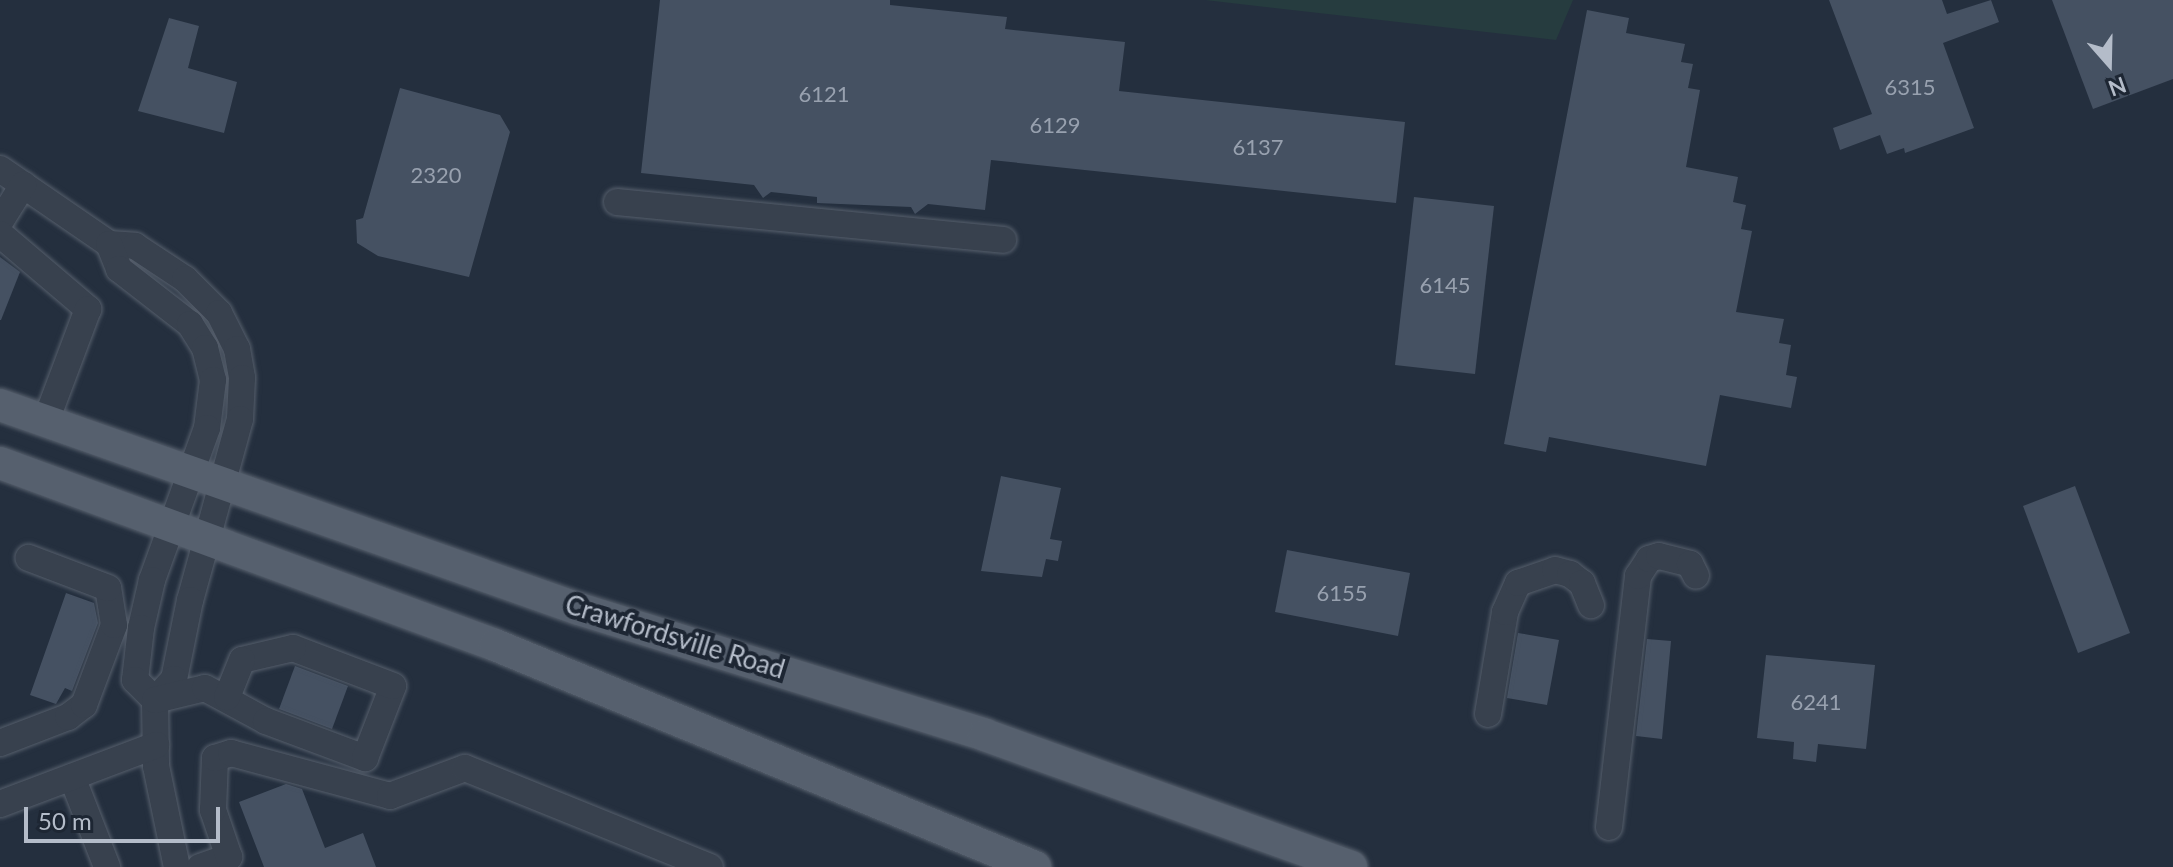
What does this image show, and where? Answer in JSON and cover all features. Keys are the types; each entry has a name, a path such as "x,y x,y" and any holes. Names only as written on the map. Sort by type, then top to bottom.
{"main road":[{"name":"Crawfordsville Road","path":"0,405 579,609 985,735 1351,867"},
{"path":"0,463 495,645 1035,867"}],"street":[{"path":"0,169 109,244 135,246 185,279 204,294 231,332 243,393 174,679 155,700 163,816 177,867"},
{"path":"0,222 23,185"},
{"path":"617,202 1003,240"},
{"path":"0,234 88,309 46,421"},
{"path":"109,244 119,269 179,313 205,348 213,396 191,472 152,580 135,680 155,700"},
{"path":"1609,827 1638,576 1649,559 1659,556 1690,564 1696,576"},
{"path":"0,743 68,717 84,705 114,625 108,588 29,558"},
{"path":"1488,714 1505,612 1518,583 1555,570 1570,574 1582,583 1591,605"},
{"path":"155,700 205,688 227,697 266,721 365,758 393,686 293,648 242,660 227,697"},
{"path":"0,804 156,745"},
{"path":"200,867 229,857 213,810 215,758 231,753 390,796 465,768 710,867"},
{"path":"72,777 107,867"}],"green space":[{"path":"1205,0 1573,0 1556,40"}],"building":[{"path":"660,0 890,0 890,5 1007,17 1005,29 1125,42 1119,91 1405,122 1396,203 991,160 985,210 928,204 915,214 911,207 817,203 817,197 771,192 763,198 754,185 641,173"},
{"path":"1829,0 1942,0 1947,14 1991,0 1999,22 1943,43 1974,128 1905,153 1904,148 1887,154 1880,135 1840,150 1833,128 1872,114"},
{"path":"2052,0 2173,0 2173,79 2093,109"},
{"path":"1587,10 1629,18 1626,33 1685,44 1681,62 1693,64 1688,88 1700,90 1686,167 1738,177 1733,202 1746,205 1741,229 1752,231 1736,312 1784,319 1779,343 1791,345 1786,375 1797,377 1791,408 1720,395 1706,466 1549,437 1546,452 1504,444"},
{"path":"169,18 199,26 188,68 237,82 224,133 138,111"},
{"path":"400,88 500,115 510,132 469,277 378,256 357,243 356,220 363,218"},
{"path":"1414,197 1494,206 1475,374 1395,365"},
{"path":"0,257 20,272 1,320 0,320"},
{"path":"1001,476 1061,488 1050,539 1062,541 1058,561 1046,559 1042,577 981,571"},
{"path":"2075,486 2130,633 2078,653 2023,506"},
{"path":"1287,550 1410,573 1398,636 1275,612"},
{"path":"66,593 94,603 98,623 72,691 65,688 56,704 30,695"},
{"path":"1518,633 1559,640 1547,705 1507,698"},
{"path":"1647,639 1671,641 1662,739 1636,736"},
{"path":"1766,655 1875,665 1866,749 1818,744 1816,762 1793,759 1794,742 1757,738"},
{"path":"295,666 348,686 332,729 279,709"},
{"path":"286,784 302,789 325,848 363,833 376,867 264,867 239,802"}]}
